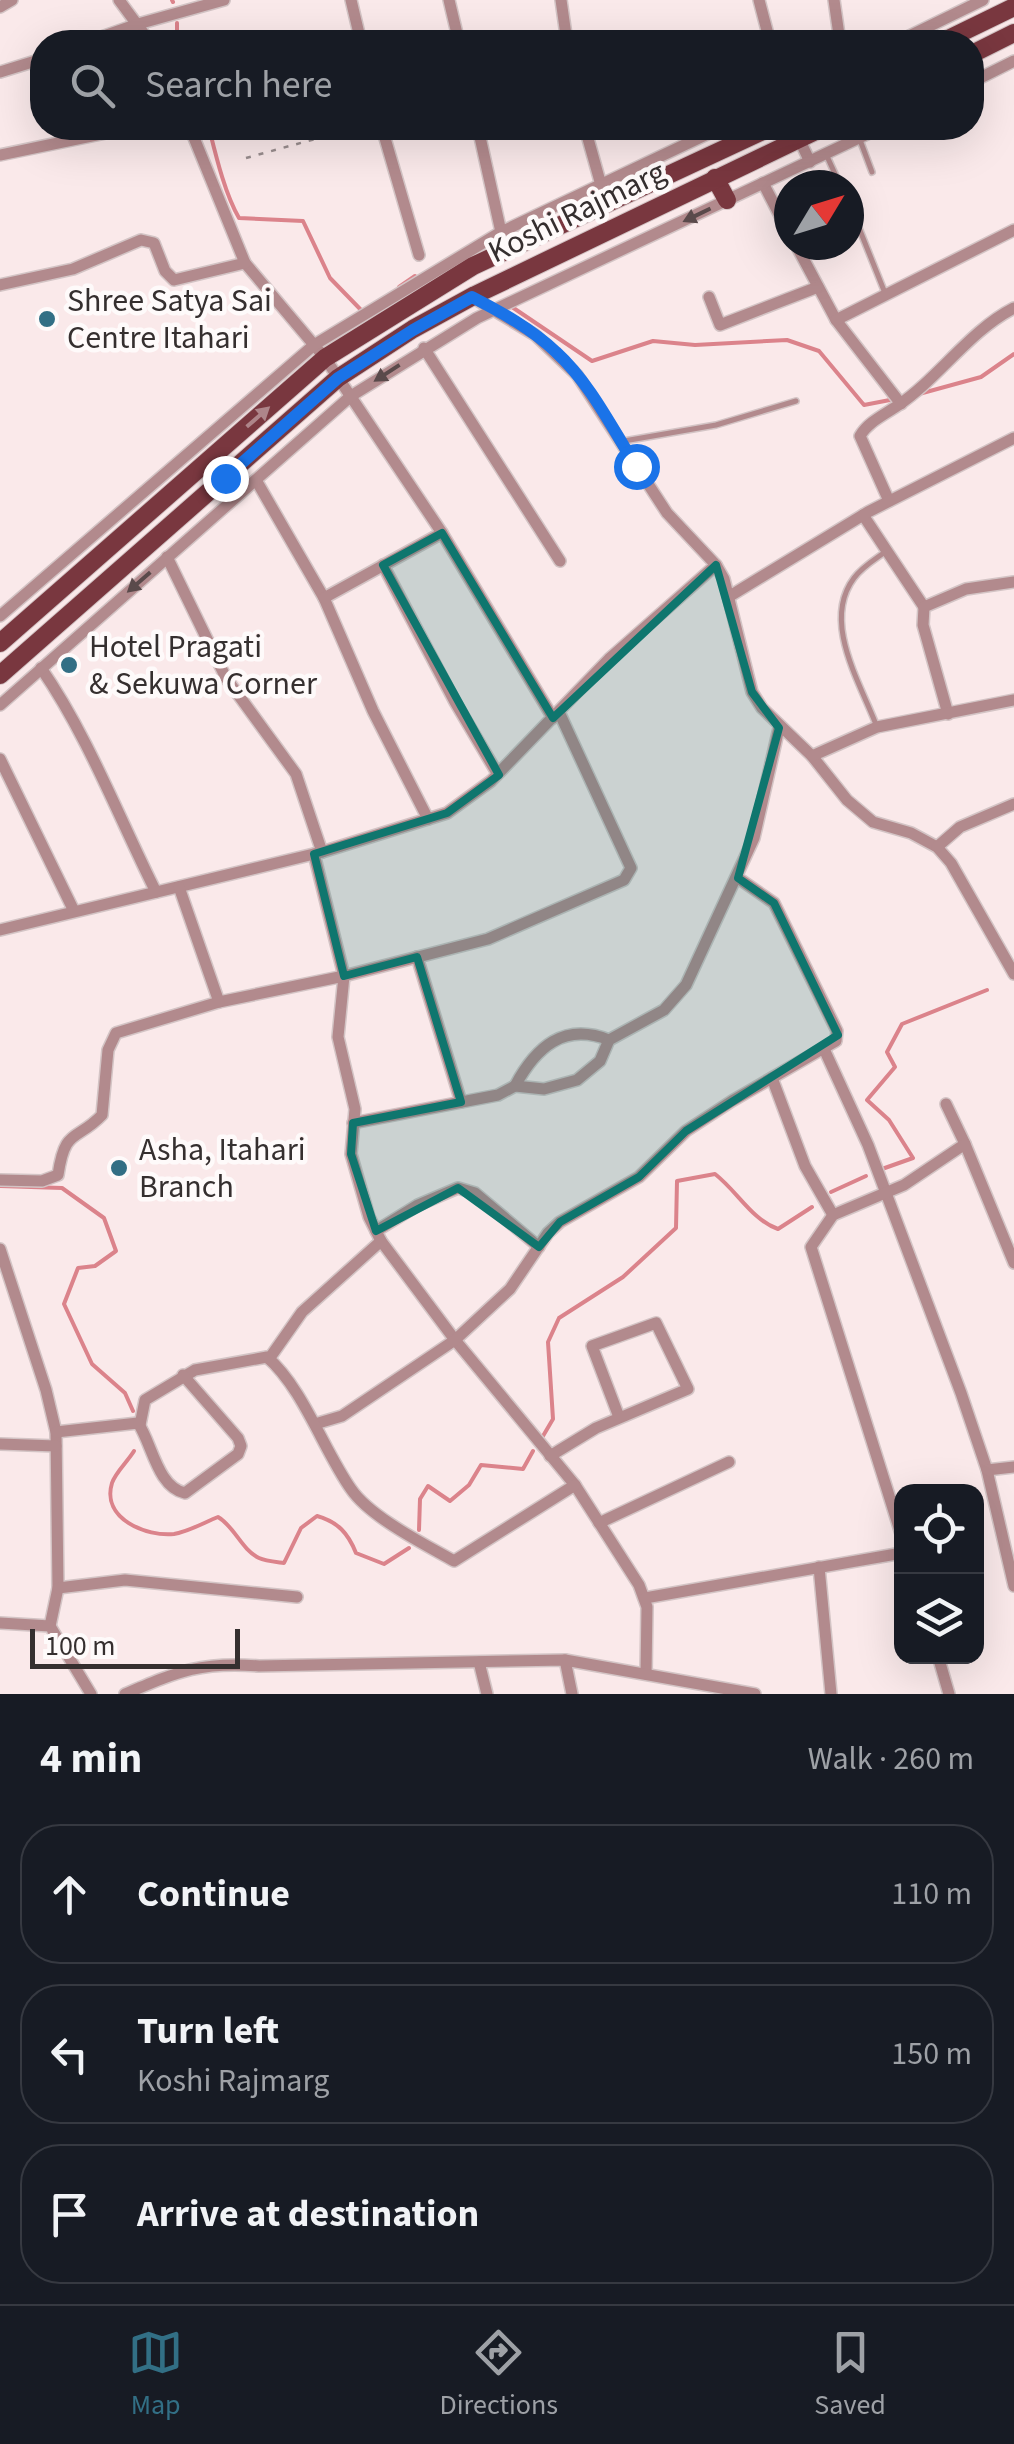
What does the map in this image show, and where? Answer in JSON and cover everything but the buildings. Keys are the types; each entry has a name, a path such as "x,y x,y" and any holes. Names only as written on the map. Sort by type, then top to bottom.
{"main road":[{"path":"967,30 1014,7"},
{"path":"984,48 1014,33"},
{"name":"Koshi Rajmarg","path":"0,642 319,351 462,265 548,232 744,140"},
{"name":"Koshi Rajmarg","path":"0,675 338,378 479,293 716,178 784,140"},
{"path":"716,178 727,200"},
{"path":"540,214 548,232"}],"street":[{"path":"0,7 12,0"},
{"path":"119,0 142,30"},
{"path":"121,30 224,0"},
{"path":"350,0 359,30"},
{"path":"450,0 456,30"},
{"path":"561,0 565,30"},
{"path":"759,0 767,30"},
{"path":"834,0 838,30"},
{"path":"921,30 982,0"},
{"path":"984,76 1014,61"},
{"path":"0,72 30,63"},
{"path":"0,155 72,140"},
{"path":"0,1180 42,1182 58,1175 61,1154 73,1134 102,1115 108,1050 116,1034 219,1002 344,976 488,938 620,883 630,874 631,868 556,715 442,533 319,351 245,262 195,140"},
{"path":"386,140 420,255"},
{"path":"481,140 501,232"},
{"path":"588,140 601,184"},
{"path":"0,616 319,351 433,270 462,265 501,232 694,140"},
{"path":"800,140 810,162"},
{"path":"0,704 350,396 424,348 514,300 855,140"},
{"path":"763,183 774,204"},
{"path":"836,320 1014,230"},
{"path":"0,285 73,269 141,240 154,243 164,271 174,280 245,262"},
{"path":"804,260 836,320 901,404"},
{"path":"709,297 720,325 818,286"},
{"path":"479,293 556,351 577,374 667,513 716,565 730,596 752,692 779,728 812,756 847,800 872,822 911,833 937,847 952,863 1009,954 1014,974"},
{"path":"889,501 860,436 865,428 901,404 1014,308"},
{"path":"424,348 560,561"},
{"path":"730,596 863,515 1014,438"},
{"path":"256,480 324,598 373,712 428,819"},
{"path":"863,515 924,607 923,624 948,714"},
{"path":"324,598 442,533"},
{"path":"167,557 226,678 296,774 318,853 344,976 338,1037 355,1109 351,1154 369,1217 455,1340 574,1486 645,1598 646,1674"},
{"path":"383,565 497,773"},
{"path":"0,930 318,853 447,813 497,773 609,659 716,565"},
{"path":"924,607 966,589 1014,582"},
{"path":"42,668 70,711 156,892"},
{"path":"812,756 877,727 1014,700"},
{"path":"515,1086 544,1089 576,1080 600,1061 609,1040 664,1010 686,986 756,832 779,728"},
{"path":"0,759 74,911"},
{"path":"937,847 960,827 1014,804"},
{"path":"315,1424 342,1416 455,1340 510,1289 560,1222 639,1177 686,1131 836,1042 837,1031 772,899 738,878"},
{"path":"179,886 219,1002"},
{"path":"417,957 461,1102"},
{"path":"353,1123 498,1095 515,1086 535,1056 563,1036 588,1032 609,1040"},
{"path":"824,1049 868,1145 987,1470 1014,1586"},
{"path":"772,1078 805,1166 833,1215"},
{"path":"946,1104 1014,1263"},
{"path":"894,1511 811,1255 816,1236 833,1215 904,1185 965,1144"},
{"path":"269,1359 302,1312 379,1236 418,1205 458,1188 475,1193 538,1247"},
{"path":"1,1253 56,1432 58,1588 50,1626 91,1694"},
{"path":"550,1456 620,1417 688,1389 656,1323 592,1346 620,1417"},
{"path":"183,1375 241,1446 238,1454 182,1493 175,1490 154,1462 140,1425 146,1400 183,1375 264,1356 315,1424 353,1492 400,1530 454,1562 574,1486"},
{"path":"56,1432 140,1425"},
{"path":"0,1444 56,1446"},
{"path":"599,1523 729,1462"},
{"path":"987,1470 1014,1467"},
{"path":"645,1598 894,1554"},
{"path":"820,1567 831,1694"},
{"path":"58,1588 126,1580 296,1597"},
{"path":"0,1622 50,1626"},
{"path":"565,1660 572,1694"},
{"path":"125,1694 186,1668 222,1663 259,1666 565,1660 755,1694"},
{"path":"479,1662 487,1694"},
{"path":"940,1664 949,1694"}],"lane":[{"path":"860,140 872,172"},
{"path":"826,154 833,170"},
{"path":"864,240 886,295"},
{"path":"621,442 716,425 796,401"},
{"path":"877,727 844,642 841,618 844,598 853,580 887,550"}],"path":[{"path":"246,158 312,140"}],"highlighted area":[{"path":"442,533 553,718 716,565 752,692 779,728 738,878 774,903 838,1035 686,1131 639,1177 560,1222 539,1247 458,1188 376,1231 351,1154 353,1123 461,1102 417,957 344,976 314,854 447,813 499,775 383,565"}],"waterway":[{"path":"177,23 177,30"},
{"path":"212,140 239,218 303,221 330,278 362,311"},
{"path":"399,287 415,276"},
{"path":"512,307 592,361 653,341 695,345 787,340 819,351 864,405 895,399"},
{"path":"919,394 981,377 1014,354"},
{"path":"882,1169 913,1158 889,1120 867,1100 895,1067 887,1052 902,1024 987,990"},
{"path":"543,1436 553,1419 548,1342 559,1318 623,1277 676,1228 677,1181 715,1174 760,1219 778,1229 812,1207"},
{"path":"831,1192 866,1176"},
{"path":"0,1186 62,1188 104,1218 116,1251 95,1266 78,1268 64,1304 92,1364 125,1393 133,1411"},
{"path":"134,1451 114,1479 110,1496 120,1516 140,1529 174,1534 218,1517 253,1554 284,1563 301,1528 317,1516 341,1529 356,1553 384,1564 409,1548"},
{"path":"419,1530 420,1499 428,1486 450,1501 469,1485 481,1465 523,1469 533,1451"}],"place":[{"name":"Shree Satya Sai Centre Itahari","path":"47,319"},
{"name":"Hotel Pragati & Sekuwa Corner","path":"69,665"},
{"name":"Asha, Itahari Branch","path":"119,1168"}],"route":[{"path":"225,478 338,378 472,297 556,351 577,374 636,466"}]}
